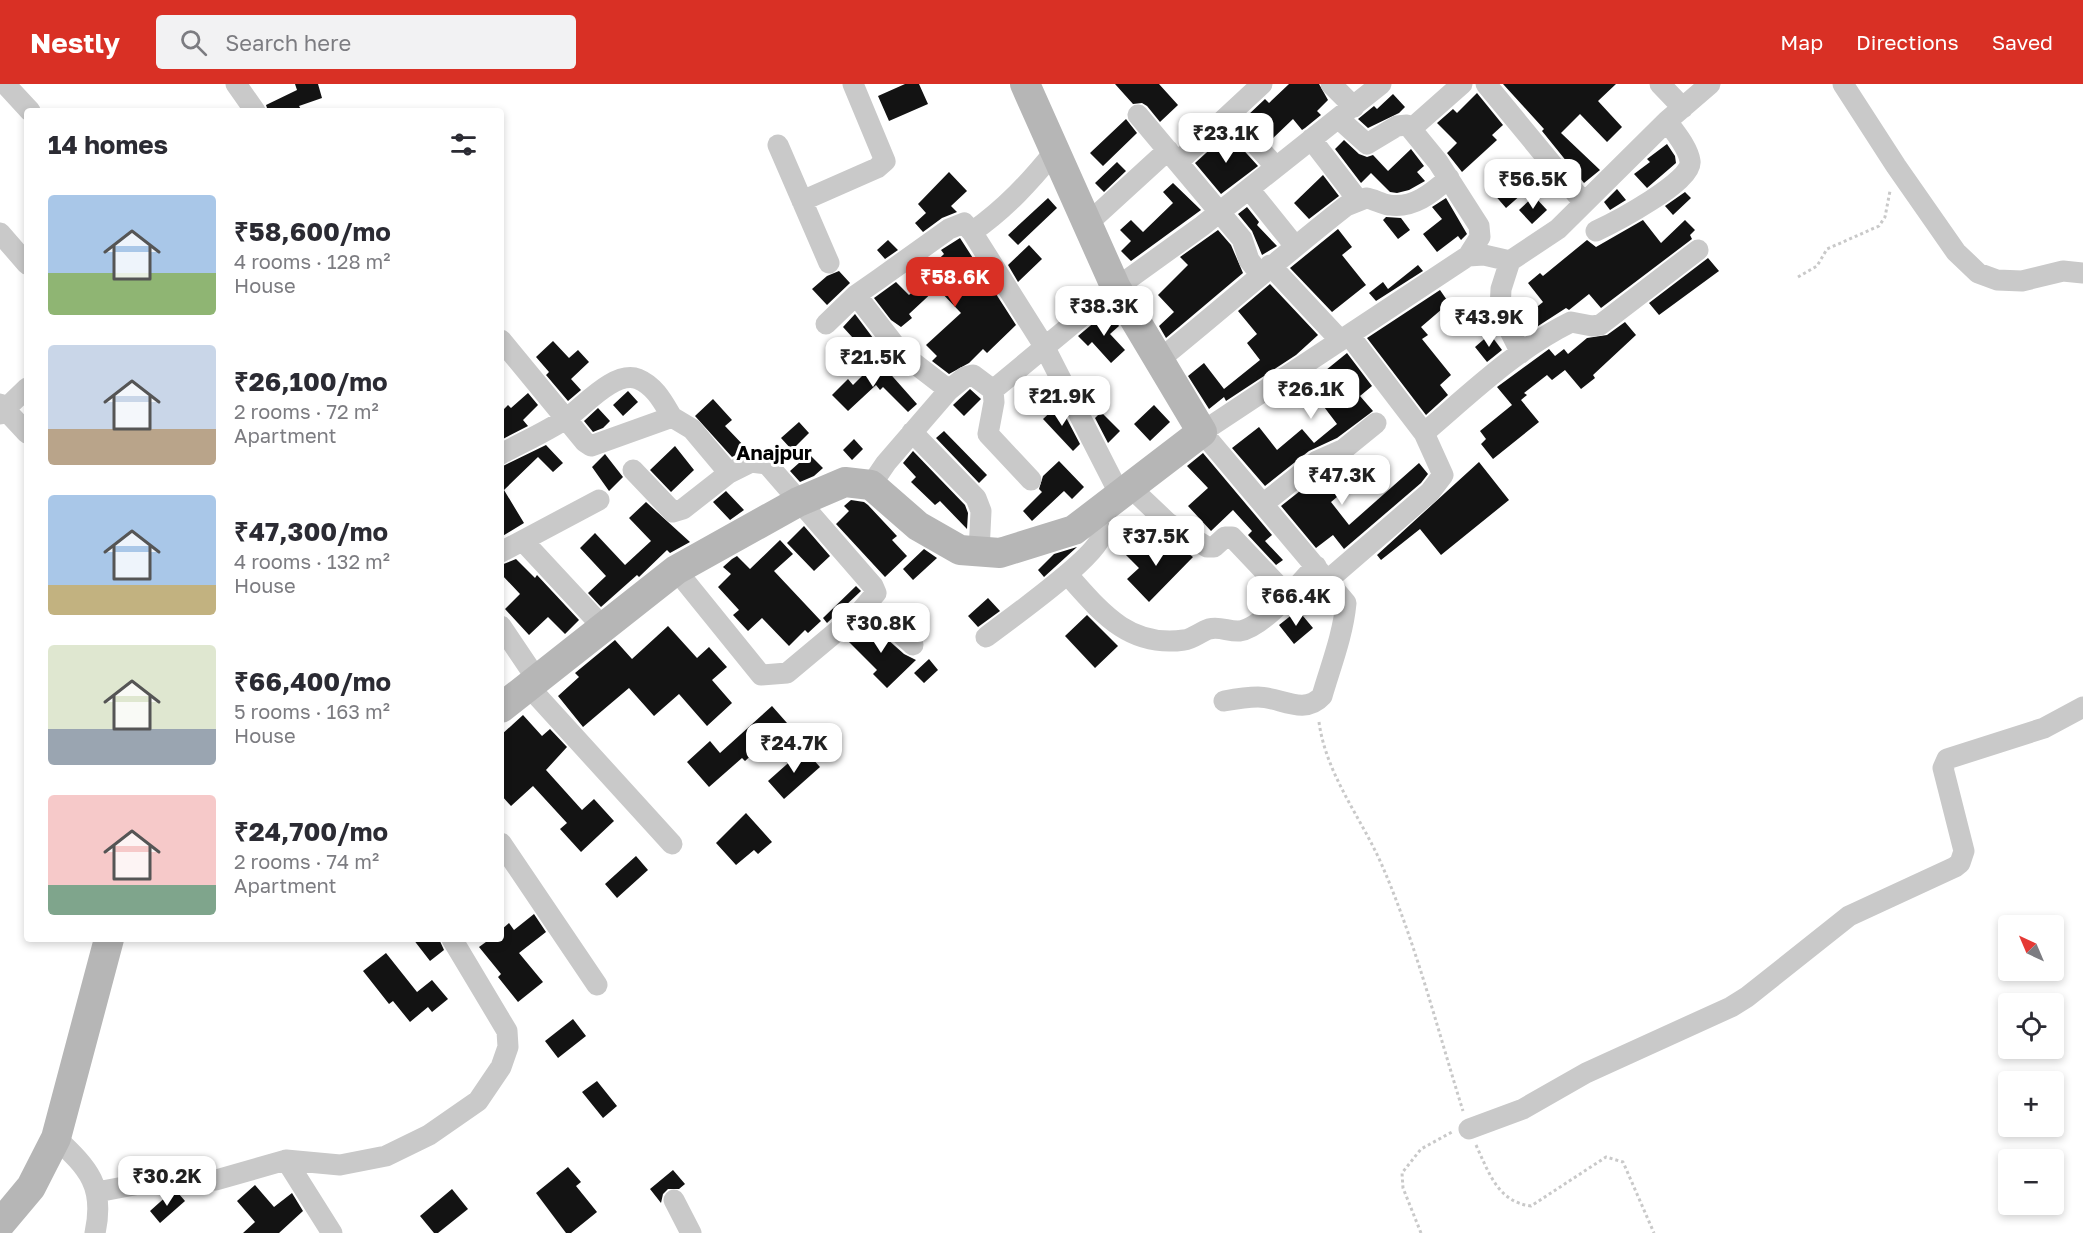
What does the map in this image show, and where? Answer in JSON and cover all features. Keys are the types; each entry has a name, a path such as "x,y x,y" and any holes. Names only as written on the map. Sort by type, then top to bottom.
{"main road":[{"path":"504,706 534,684 602,626 676,570 798,502 845,482 871,485 918,526 960,550 1000,553 1074,530 1124,489 1202,432 1116,288 1024,84"},
{"path":"0,1224 31,1187 56,1138 108,942"}],"street":[{"path":"5,84 27,108"},
{"path":"236,84 253,108"},
{"path":"802,201 877,168 885,160 853,84"},
{"path":"1087,224 1229,115 1262,84"},
{"path":"1224,701 1259,697 1301,706 1318,701 1335,658 1344,623 1346,603 1202,432 1468,256 1480,237 1479,226 1449,178 1411,129 1407,125 1397,126 1367,144 1331,84"},
{"path":"993,390 1116,288 1220,212 1381,84"},
{"path":"1411,129 1462,84"},
{"path":"1486,84 1584,203"},
{"path":"1596,231 1620,219 1671,186 1688,171 1691,163 1675,115 1660,84"},
{"path":"1521,353 1500,311 1501,289 1510,261 1558,229 1710,84"},
{"path":"1843,84 1956,252 1978,273 1997,280 2022,281 2063,271 2083,273"},
{"path":"1067,574 1103,614 1120,628 1133,634 1186,640 1207,629 1242,631 1259,623 1287,595 1322,573 1440,482 1443,476 1425,433 1344,337 1265,269 1249,260 1242,239 1138,115"},
{"path":"1229,115 1276,167"},
{"path":"1311,139 1358,200"},
{"path":"778,145 829,263"},
{"path":"972,232 999,213 1020,193 1055,151"},
{"path":"1159,360 1265,269 1358,200 1366,198 1383,204 1404,205 1428,196 1449,178"},
{"path":"1249,189 1294,246"},
{"path":"826,324 856,296 949,229 964,224 972,232 1044,346 1124,489 1168,523 1207,547 1214,547 1225,537 1232,537 1287,595"},
{"path":"0,233 24,261"},
{"path":"1425,433 1521,353 1571,322 1600,325 1698,250"},
{"path":"1468,256 1484,255 1510,261"},
{"path":"856,296 901,353 949,390"},
{"path":"504,347 567,418 585,442 591,446 672,417"},
{"path":"871,485 912,432 949,390 965,377 974,375 993,390 994,402 988,434 1031,480"},
{"path":"504,452 567,418 603,388 627,379 637,378 656,392 672,417 692,429 729,473"},
{"path":"24,390 1,409 24,430"},
{"path":"1263,504 1317,461 1344,449 1377,423"},
{"path":"912,432 976,498 981,511 980,552"},
{"path":"633,470 673,512 683,509 729,473 752,462 766,464 873,586 876,593 868,604 787,674 761,675 676,570"},
{"path":"504,550 599,500"},
{"path":"986,637 1067,574 1099,541 1101,533 1099,527 1089,517"},
{"path":"523,541 602,626"},
{"path":"868,604 913,645"},
{"path":"504,631 534,684 672,844"},
{"path":"1469,1129 1523,1109 1586,1073 1731,1007 1747,997 1849,916 1955,867 1960,863 1964,851 1943,768 1947,759 2044,728 2083,706"},
{"path":"504,847 597,985"},
{"path":"97,1192 150,1182 216,1180 286,1160 340,1165 386,1156 429,1135 478,1101 501,1067 508,1047 507,1030 454,942"},
{"path":"56,1138 82,1162 97,1192 99,1203 95,1233"},
{"path":"286,1160 332,1233"},
{"path":"674,1200 691,1233"}],"path":[{"path":"1798,277 1817,266 1827,249 1879,226 1885,217 1896,166"},
{"path":"1318,701 1326,754 1381,864 1426,984 1469,1129 1488,1170 1505,1197 1515,1204 1531,1206 1606,1157 1623,1162 1654,1233"},
{"path":"1421,1233 1403,1188 1402,1173 1406,1164 1421,1149 1447,1133 1469,1129"}],"building":[{"path":"295,84 318,84 322,98 299,106 300,108 267,108 266,105 297,90"},
{"path":"905,84 919,84 928,104 889,121 878,96"},
{"path":"1115,84 1159,84 1178,105 1160,122 1147,106 1142,103 1133,104"},
{"path":"1289,84 1319,84 1328,100 1317,111 1321,115 1305,128 1302,130 1293,119 1270,141 1247,116 1265,99 1269,103"},
{"path":"1503,84 1616,84 1598,101 1622,127 1607,142 1580,114 1561,133 1600,170 1584,183 1542,131 1544,129"},
{"path":"1477,93 1503,125 1492,135 1497,140 1462,172 1447,153 1457,143 1437,123 1453,109 1457,113"},
{"path":"1393,94 1405,107 1399,113 1368,128 1358,119 1374,106 1377,109"},
{"path":"1126,119 1137,133 1103,166 1090,153"},
{"path":"1228,133 1258,166 1221,194 1195,163"},
{"path":"1344,140 1359,154 1367,157 1373,155 1388,171 1411,149 1424,166 1417,172 1425,181 1409,190 1397,193 1390,192 1371,173 1361,183 1335,149"},
{"path":"1667,144 1675,156 1676,163 1647,188 1634,174 1650,162 1647,159"},
{"path":"1117,162 1126,171 1104,192 1095,183"},
{"path":"949,172 967,191 951,206 957,212 942,218 923,232 915,223 926,213 918,204"},
{"path":"1323,175 1339,196 1309,219 1294,203"},
{"path":"1509,180 1522,194 1506,208 1493,193"},
{"path":"1173,183 1201,210 1131,261 1121,251 1131,241 1120,230 1131,220 1143,232 1173,203 1163,192"},
{"path":"1617,189 1626,200 1610,210 1604,202"},
{"path":"1685,192 1691,198 1673,215 1665,206"},
{"path":"1534,196 1547,210 1532,224 1519,210"},
{"path":"1048,198 1057,208 1018,245 1008,235"},
{"path":"1446,198 1467,234 1461,240 1458,236 1437,252 1423,234 1442,219 1432,207"},
{"path":"1247,207 1259,222 1257,225 1277,246 1262,255 1252,231 1238,214"},
{"path":"1386,217 1401,218 1410,230 1398,239 1383,220"},
{"path":"1643,220 1661,243 1685,220 1695,230 1690,235 1692,239 1601,308 1589,294 1569,310 1566,308 1532,330 1523,318 1543,302 1528,283 1540,273 1543,276 1587,240 1596,247"},
{"path":"1338,229 1352,247 1342,255 1366,285 1332,312 1290,268"},
{"path":"1218,230 1231,245 1243,273 1166,338 1159,326 1174,312 1158,295 1188,265 1180,257"},
{"path":"960,238 1016,325 987,353 983,349 969,363 949,374 932,361 937,356 926,345 961,313 937,288 909,314 912,318 901,327 891,320 874,298 896,282 909,295 931,274 927,270 944,254 941,250"},
{"path":"888,240 898,250 885,259 877,250"},
{"path":"1029,245 1042,259 1018,282 1008,265"},
{"path":"1708,258 1719,271 1659,315 1649,303"},
{"path":"1418,265 1423,271 1376,301 1369,293 1383,282 1388,289"},
{"path":"839,271 850,283 827,305 812,289 827,276"},
{"path":"1270,284 1318,335 1296,355 1226,401 1224,397 1209,409 1188,376 1204,363 1224,389 1260,360 1247,343 1257,334 1238,311"},
{"path":"1440,290 1449,303 1421,327 1428,335 1422,339 1451,375 1440,385 1448,395 1426,415 1367,338"},
{"path":"1109,310 1119,326 1110,334 1125,350 1111,363 1092,342 1088,346 1078,336"},
{"path":"855,314 873,338 862,348 843,327"},
{"path":"1625,322 1636,335 1593,375 1595,378 1581,389 1565,370 1552,380 1547,375 1524,393 1527,395 1521,400 1539,422 1493,459 1481,444 1486,439 1480,431 1512,405 1497,387 1549,349 1555,356 1564,349 1568,354 1587,338 1607,335"},
{"path":"1490,334 1502,350 1487,362 1475,347"},
{"path":"553,341 569,358 578,350 589,362 571,379 581,390 568,401 546,375 549,372 536,357"},
{"path":"1347,353 1372,386 1360,396 1373,411 1337,438 1309,451 1265,486 1232,448 1259,427 1277,450 1302,429 1314,443 1337,424 1315,395 1309,399 1297,384 1312,375 1315,379"},
{"path":"878,360 917,404 908,412 883,387 880,390 876,385 848,411 832,395 848,379 853,385"},
{"path":"970,389 981,399 964,416 953,405"},
{"path":"628,391 638,402 623,416 613,405"},
{"path":"528,393 538,405 523,420 528,426 504,438 504,409 508,405 511,408"},
{"path":"713,399 732,420 725,426 747,449 732,457 695,416"},
{"path":"1059,404 1080,444 1073,451 1043,419"},
{"path":"1154,405 1170,422 1150,441 1134,424"},
{"path":"598,408 610,421 603,428 593,432 584,421"},
{"path":"1101,412 1120,431 1108,443 1095,418"},
{"path":"799,422 809,433 792,450 781,438"},
{"path":"944,431 987,475 979,483 936,438"},
{"path":"854,439 863,449 852,460 843,450"},
{"path":"546,445 563,463 553,472 538,457 504,490 504,466"},
{"path":"675,446 694,470 671,492 650,470"},
{"path":"913,451 965,505 968,513 967,529 940,501 935,505 911,482 916,477 903,463"},
{"path":"1203,453 1272,535 1265,541 1283,560 1276,565 1248,535 1252,531 1233,510 1211,531 1188,506 1208,488 1187,466"},
{"path":"605,454 623,477 609,491 592,467"},
{"path":"809,454 823,468 814,476 800,482 790,471"},
{"path":"1059,461 1084,487 1072,499 1064,491 1032,521 1023,511 1042,492 1039,489 1043,476"},
{"path":"1479,462 1509,500 1441,555 1420,529 1381,560 1377,555"},
{"path":"1419,463 1428,474 1421,483 1344,549 1333,535 1316,548 1281,506 1324,472 1342,464 1356,481 1331,502 1349,525"},
{"path":"504,490 524,523 504,535"},
{"path":"726,491 744,510 730,520 713,502"},
{"path":"851,500 868,505 897,536 892,540 907,556 885,577 836,524 849,511 844,506"},
{"path":"646,502 690,542 670,553 667,550 639,577 637,575 601,607 588,593 606,576 580,548 595,533 625,565 651,541 629,518"},
{"path":"804,526 830,556 814,571 787,543"},
{"path":"1167,538 1193,557 1149,602 1127,579 1139,568 1124,553 1137,541 1150,555"},
{"path":"780,540 793,554 774,571 821,621 808,633 805,630 789,646 762,618 748,631 733,615 739,610 718,587 731,574 723,567 732,559 737,556 750,569"},
{"path":"1077,547 1044,577 1038,570 1054,554"},
{"path":"924,549 937,558 913,580 903,569"},
{"path":"516,559 535,578 537,575 579,620 565,634 548,617 529,635 505,609 520,594 504,577 504,564"},
{"path":"856,586 861,591 827,623 823,618"},
{"path":"988,598 1000,611 978,627 968,616"},
{"path":"1298,610 1313,628 1294,644 1279,625"},
{"path":"1087,615 1118,646 1095,668 1065,636"},
{"path":"868,622 904,654 916,660 887,688 873,674 877,670 847,640"},
{"path":"668,626 697,658 709,647 727,667 712,680 732,703 707,726 679,694 654,716 629,688 583,727 558,696 579,677 575,673 615,640 632,659"},
{"path":"929,659 938,670 924,683 914,673"},
{"path":"772,706 787,723 745,761 742,758 709,787 687,762 710,741 720,753"},
{"path":"523,715 542,736 550,729 567,747 546,770 582,810 594,799 614,821 581,852 560,829 567,823 533,786 511,806 504,798 504,732"},
{"path":"804,749 820,767 784,799 768,781"},
{"path":"746,813 772,842 758,854 754,850 736,865 716,843"},
{"path":"636,856 648,870 617,898 605,884"},
{"path":"534,914 546,932 519,953 543,982 518,1002 498,977 501,974 479,947 486,942 504,942 504,927 509,923 514,930"},
{"path":"415,942 440,942 444,950 430,961"},
{"path":"386,953 417,992 432,980 448,999 432,1012 428,1007 410,1022 393,1001 389,1004 363,971"},
{"path":"573,1019 586,1036 558,1058 545,1041"},
{"path":"597,1081 617,1106 603,1118 582,1092"},
{"path":"568,1167 581,1182 576,1186 597,1212 571,1233 566,1233 536,1193"},
{"path":"673,1170 685,1184 679,1189 668,1189 663,1194 661,1203 650,1189"},
{"path":"255,1185 274,1207 292,1193 303,1211 279,1233 243,1233 255,1222 237,1201"},
{"path":"452,1189 468,1209 438,1233 434,1233 420,1216"},
{"path":"169,1194 179,1194 185,1201 160,1223 150,1211"}],"district":[{"name":"Anajpur","path":"774,453"}]}
